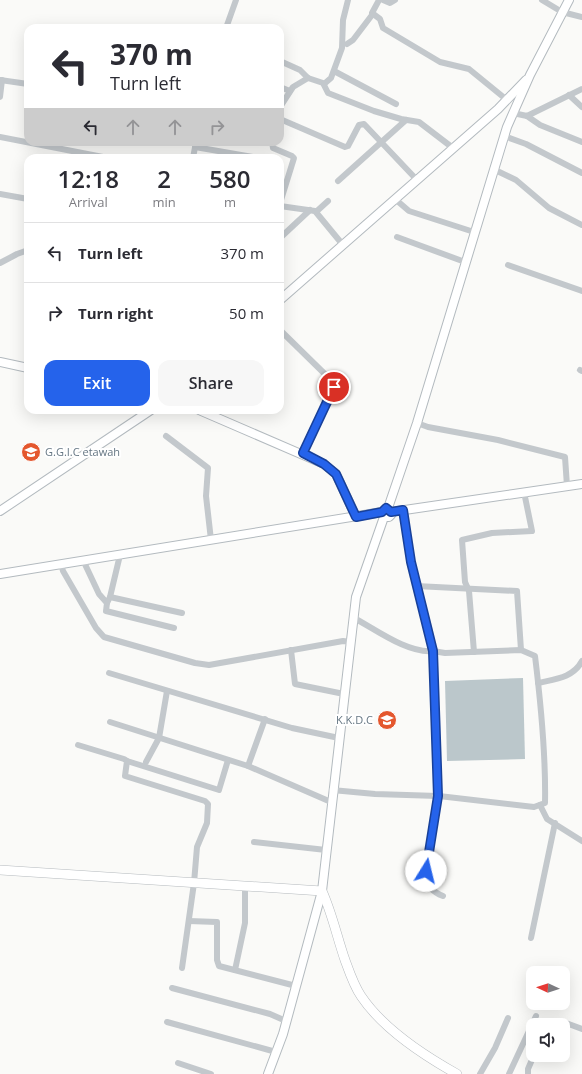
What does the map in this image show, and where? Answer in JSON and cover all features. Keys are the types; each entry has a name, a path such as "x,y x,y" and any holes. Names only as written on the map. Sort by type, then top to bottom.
{"main road":[{"path":"0,870 322,891 327,902 345,961 361,996 388,1026 428,1058 457,1074"}],"street":[{"path":"227,24 236,0"},
{"path":"325,86 334,71 343,43 343,20 348,0"},
{"path":"347,44 372,15 373,10 379,0"},
{"path":"383,0 390,3 395,0"},
{"path":"542,0 562,12 582,17"},
{"path":"268,1074 286,1021 322,891 332,790 356,597 387,512 417,422 504,136 530,75 568,0"},
{"path":"372,15 380,19 383,28 445,64 469,69 507,100"},
{"path":"284,63 300,70 308,78 325,86 328,93 374,111 419,122 453,148"},
{"path":"334,71 396,104"},
{"path":"284,297 507,100 530,75"},
{"path":"284,101 295,85 308,78"},
{"path":"0,97 1,80 24,83"},
{"path":"284,89 290,92"},
{"path":"527,116 582,89"},
{"path":"569,95 582,107"},
{"path":"513,113 527,116 540,126 582,142"},
{"path":"338,180 406,120"},
{"path":"284,122 345,147 348,146 359,126 364,124 417,180"},
{"path":"504,136 526,144 582,173"},
{"path":"0,137 24,142"},
{"path":"43,146 82,154"},
{"path":"201,146 240,154"},
{"path":"273,146 273,148 294,158 284,190"},
{"path":"493,169 516,180 549,208 582,225"},
{"path":"0,194 24,198"},
{"path":"395,199 409,210 474,232"},
{"path":"284,207 317,211 328,201"},
{"path":"312,211 343,245"},
{"path":"284,235 312,211"},
{"path":"397,237 465,262"},
{"path":"0,263 24,251"},
{"path":"508,265 582,290"},
{"path":"284,334 332,381 334,387 303,453"},
{"path":"2,364 24,367"},
{"path":"0,511 144,414"},
{"path":"209,414 303,453 324,464 336,474 356,517"},
{"path":"417,422 428,427 498,440 565,456 567,486"},
{"path":"166,436 208,468 206,496 212,540"},
{"path":"0,574 387,512 582,484"},
{"path":"474,652 468,589 465,582 462,540 492,534 532,531 524,492"},
{"path":"403,510 416,586 433,651 438,796 425,876 429,887 434,892 442,896"},
{"path":"120,555 106,612 174,628"},
{"path":"83,560 90,578 107,603"},
{"path":"61,564 63,571 96,628 104,637 188,661 209,665 344,641 351,642"},
{"path":"416,586 517,590 521,650"},
{"path":"110,597 182,612"},
{"path":"332,790 375,794 438,796 534,807 545,803 546,774 535,656 521,650 445,653 414,649 354,618"},
{"path":"291,650 295,684 344,694"},
{"path":"538,683 570,675 577,670 582,661"},
{"path":"109,673 265,720 339,738"},
{"path":"146,762 159,738 167,691"},
{"path":"248,766 265,720"},
{"path":"110,722 248,766 331,802"},
{"path":"78,745 219,790 228,760"},
{"path":"127,761 125,776 205,801 208,804 207,823 197,847 194,883 182,968"},
{"path":"540,804 547,819 582,841"},
{"path":"531,938 555,823"},
{"path":"254,842 326,850"},
{"path":"235,970 245,923 245,886"},
{"path":"189,921 217,922 217,962 219,966 296,986"},
{"path":"172,988 270,1014 286,1021"},
{"path":"509,1074 536,1016"},
{"path":"480,1074 495,1048 508,1018"},
{"path":"167,1022 276,1052"},
{"path":"570,1024 582,1029"},
{"path":"528,1074 528,1068 531,1062"},
{"path":"178,1063 211,1074"}],"shaded area":[{"path":"523,678 525,759 447,761 445,681"}],"place":[{"name":"G.G.I.C etawah","path":"31,452"},
{"name":"K.K.D.C","path":"387,720"}],"route":[{"path":"334,387 334,391 303,453 324,464 336,474 343,486 356,517 382,512 386,508 388,508 391,512 403,510 411,562 432,645 438,796 426,871"}]}
